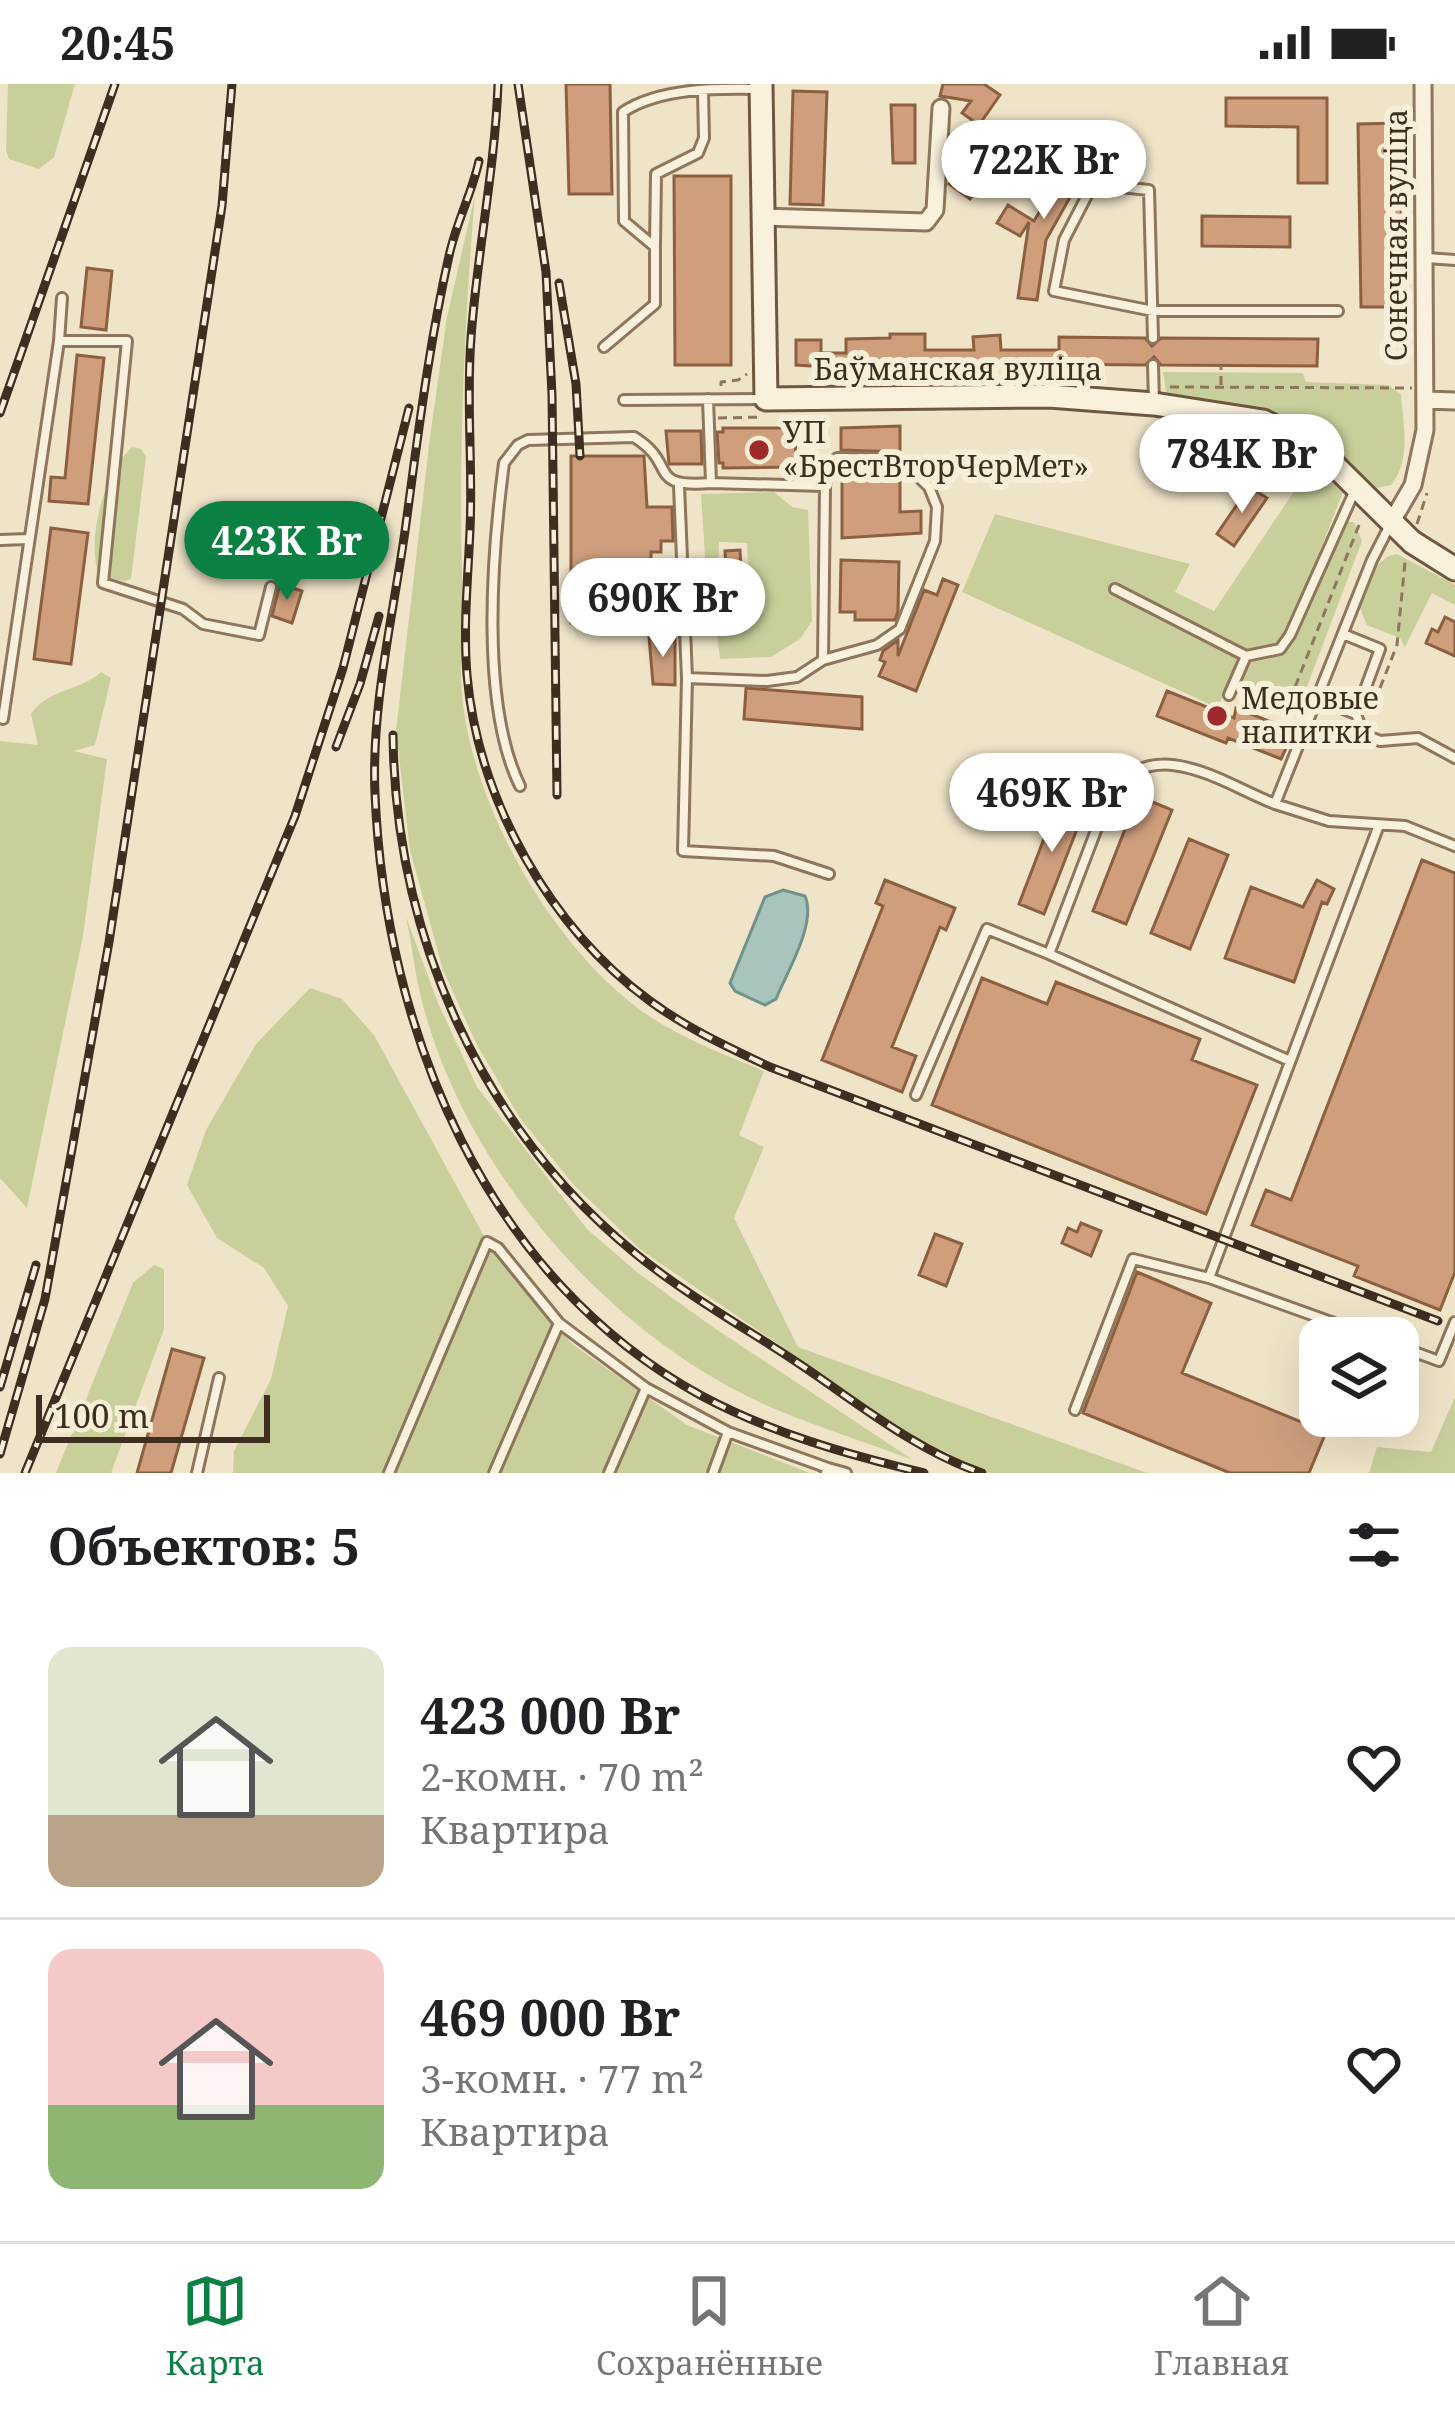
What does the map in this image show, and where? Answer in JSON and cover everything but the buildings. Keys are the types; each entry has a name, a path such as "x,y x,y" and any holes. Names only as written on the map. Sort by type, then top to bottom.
{"street":[{"name":"Сонечная вуліца","path":"1391,523 1413,485 1422,454 1423,84"},
{"path":"760,86 766,399"},
{"path":"761,217 926,222 935,211 940,108"},
{"name":"Баўманская вуліца","path":"766,399 1049,396 1154,404 1263,421 1300,439 1332,463 1391,523 1455,569"},
{"path":"1425,400 1455,401"}],"lane":[{"path":"655,247 624,221 623,112 651,100 760,86"},
{"path":"604,347 655,304 656,174 698,153 704,138 704,92"},
{"path":"1154,338 1153,311 1149,190 1120,187 1097,176 1064,241 1054,291 1153,311 1338,311"},
{"path":"1424,257 1455,260"},
{"path":"3,719 62,298"},
{"path":"59,341 127,341 103,583 183,609 203,624 259,635 271,587"},
{"path":"1153,365 1154,404"},
{"path":"708,399 711,483"},
{"path":"624,400 766,399"},
{"path":"520,786 506,756 497,715 494,622 504,463 518,446 528,440 634,437 658,456 668,479 680,486 825,486"},
{"path":"687,678 767,681 796,677 823,660 877,645 900,629 935,541 937,507 928,487 896,460 837,458 827,470 823,660"},
{"path":"680,486 687,678 682,851 774,856 829,874"},
{"path":"1115,589 1246,656 1280,649 1356,489"},
{"path":"1275,804 1391,523"},
{"path":"0,540 28,538"},
{"path":"1343,634 1380,650 1356,714 1363,734 1380,741 1418,737 1455,758"},
{"path":"1229,695 1246,656"},
{"path":"1317,699 1356,714"},
{"path":"1049,954 1111,791 1145,764 1171,762 1329,820 1405,826 1455,846"},
{"path":"1209,1278 1379,824"},
{"path":"916,1094 987,929 1290,1061"},
{"path":"388,1473 487,1242 498,1248 559,1322 646,1388 728,1432 827,1471 846,1473"},
{"path":"1075,1410 1133,1259 1186,1276 1209,1278 1318,1317"},
{"path":"494,1473 559,1322"},
{"path":"1419,1354 1439,1361 1455,1322"},
{"path":"197,1473 219,1378"},
{"path":"609,1473 646,1388"},
{"path":"713,1473 728,1432"}],"path":[{"path":"1221,366 1221,387"},
{"path":"1280,726 1362,518"},
{"path":"1229,695 1284,715"}],"green space":[{"path":"8,84 75,84 54,157 39,169 9,159"},
{"path":"475,195 462,433 462,695 481,780 520,866 573,944 635,1006 681,1035 764,1071 739,1135 764,1147 734,1218 798,1347 1147,1473 989,1473 912,1436 641,1250 572,1183 520,1118 477,1045 443,970 410,850 396,731 447,317"},
{"path":"1163,372 1303,373 1306,382 1388,385 1401,394 1405,441 1398,475 1391,485 1376,488 1306,426 1273,411 1166,392"},
{"path":"132,447 141,449 146,457 131,579 122,581 97,568 95,538 107,487"},
{"path":"1311,466 1343,492 1290,627 1275,645 1248,650 1228,643 1223,650 1260,660 1284,649 1347,522 1354,522 1362,541 1297,713 1227,686 1218,708 962,592 995,514 1190,564 1175,592 1214,611"},
{"path":"774,492 792,507 808,510 812,621 800,639 771,657 720,659 714,611 750,609 747,543 719,542 718,572 706,571 701,494"},
{"path":"1397,554 1455,585 1455,605 1432,593 1405,647 1400,638 1367,625 1360,608 1376,567"},
{"path":"101,672 111,678 95,745 74,751 107,759 83,936 27,1208 0,1178 0,741 38,745 31,714 55,695"},
{"path":"406,917 438,1003 477,1087 587,1229 710,1325 913,1460 775,1409 717,1380 661,1343 559,1250 516,1196 448,1078 423,1004"},
{"path":"310,988 342,999 374,1035 490,1247 572,1344 687,1425 810,1473 233,1473 234,1451 271,1379 288,1306 264,1268 217,1238 187,1185 206,1130 256,1044"},
{"path":"154,1265 164,1269 164,1329 111,1473 56,1473 133,1283"},
{"path":"1455,1397 1455,1473 1369,1473 1377,1447 1431,1452"}],"water":[{"path":"783,890 805,896 807,920 776,999 765,1005 735,991 730,983 765,897"}],"railway":[{"path":"0,413 115,84"},
{"path":"0,1454 45,1299 109,942 222,206 232,84"},
{"path":"498,84 470,362 467,675 474,722 503,814 551,899 581,937 650,1001 754,1060 1438,1321"},
{"path":"518,84 546,272 557,795"},
{"path":"479,161 452,244 436,322 376,727 375,794 383,883 400,971 426,1058 461,1140 506,1216 561,1285 626,1346 702,1396 755,1421 924,1473"},
{"path":"559,283 576,384 580,456"},
{"path":"25,1473 295,816 343,668 409,408"},
{"path":"336,747 379,616"},
{"path":"393,735 410,882 430,953 457,1022 491,1086 532,1147 581,1203 674,1283 909,1438 982,1473"},
{"path":"0,1387 36,1265"}],"place":[{"name":"УП «БрестВторЧерМет»","path":"759,450"},
{"name":"Медовые напитки","path":"1217,716"}]}
